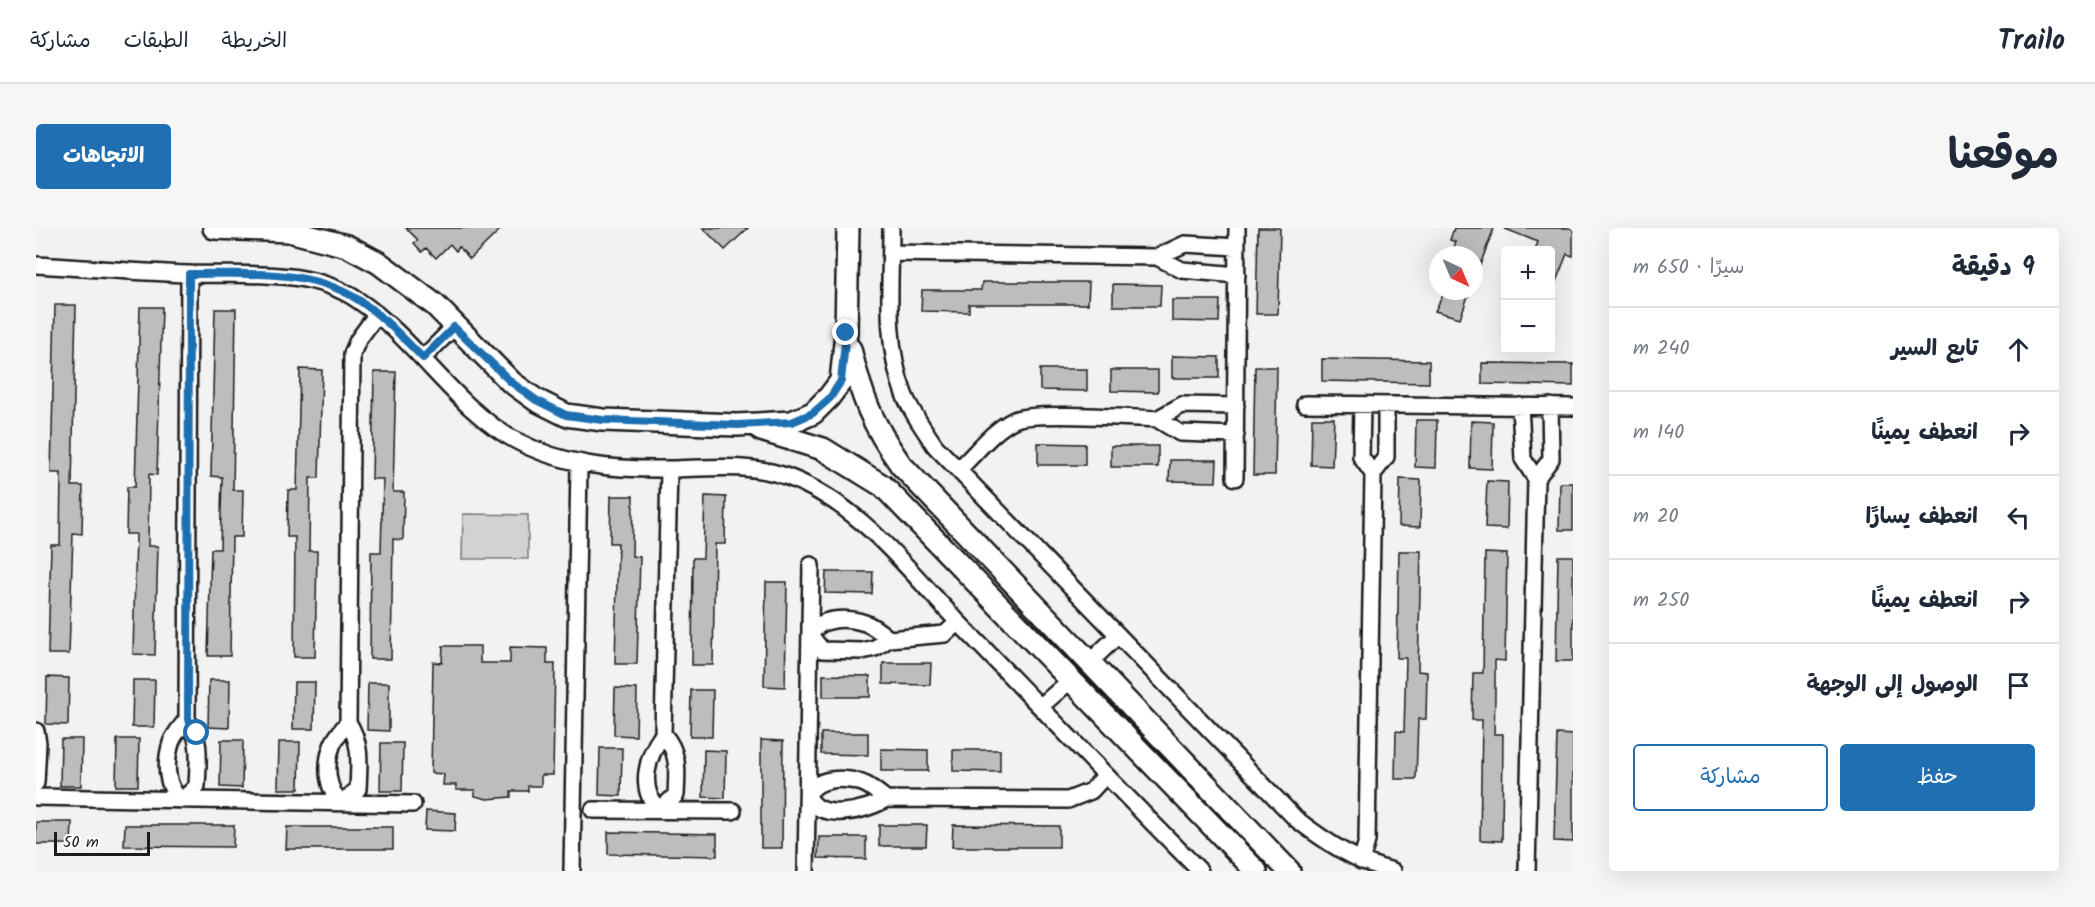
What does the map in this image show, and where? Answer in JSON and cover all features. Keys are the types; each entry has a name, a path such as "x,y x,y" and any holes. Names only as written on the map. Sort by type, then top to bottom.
{"main road":[{"path":"214,228 289,231 347,246 405,281 435,305 454,327 511,382 536,400 566,415 603,420 737,425 792,422 813,413 830,398 841,381 846,333 848,228"},
{"path":"846,333 861,395 879,433 901,465 1088,664 1289,871"},
{"path":"737,425 780,434 823,449 883,486 1256,871"}],"street":[{"path":"891,228 894,360 905,395 935,446 1296,819 1325,842 1361,861 1393,871"},
{"path":"1235,478 1238,228"},
{"path":"891,253 1157,257 1185,244 1237,247"},
{"path":"1157,257 1182,270 1237,275"},
{"path":"36,265 189,274 298,277 356,298 377,314 492,425 515,441 579,465 669,469 717,466 756,468 819,490 847,509 888,547 1105,776 1200,871"},
{"path":"182,800 197,786 199,746 197,733 188,719 189,274"},
{"path":"342,803 333,796 328,786 332,746 348,722 352,354 358,340 377,314"},
{"path":"423,358 454,327"},
{"path":"1305,404 1573,407"},
{"path":"959,469 1000,429 1016,419 1038,417 1157,418 1182,405 1236,406"},
{"path":"1361,861 1367,841 1373,474 1361,457 1362,405"},
{"path":"1373,474 1386,457 1386,405"},
{"path":"1520,406 1523,459 1536,479 1527,871"},
{"path":"1536,479 1551,459 1550,406"},
{"path":"1157,418 1180,433 1236,435"},
{"path":"572,871 579,465"},
{"path":"660,810 651,802 646,793 648,760 663,734 669,469"},
{"path":"806,871 811,565"},
{"path":"810,635 815,625 825,620 864,623 889,639"},
{"path":"810,635 822,650 862,651 875,648 889,639 945,634 958,622"},
{"path":"1088,664 1118,635"},
{"path":"1041,706 1072,679"},
{"path":"182,800 172,793 168,783 171,743 188,719"},
{"path":"342,803 358,789 360,749 357,736 348,722"},
{"path":"36,731 36,783"},
{"path":"660,810 676,795 678,761 672,744 663,734"},
{"path":"886,799 872,808 858,811 819,810 810,802 807,795 812,785 822,780 861,783 886,799 1068,800 1091,791 1105,776"},
{"path":"36,797 413,804"},
{"path":"593,810 733,811"}],"shaded area":[{"path":"463,514 528,515 528,559 462,559"}],"building":[{"path":"406,228 502,228 470,259 459,247 456,251 450,244 436,258 426,248 422,252 414,243 418,240"},
{"path":"703,228 748,228 725,250"},
{"path":"1258,228 1280,228 1278,314 1256,314"},
{"path":"1454,228 1494,228 1483,257 1483,246 1454,246 1456,242 1450,240"},
{"path":"1503,228 1573,228 1573,256 1567,254 1555,284 1555,246 1536,246 1538,242"},
{"path":"982,282 1089,282 1088,304 969,304 969,312 921,311 922,290 981,290"},
{"path":"1113,284 1161,285 1160,306 1113,306"},
{"path":"1172,300 1220,300 1219,322 1172,321"},
{"path":"1440,300 1467,300 1460,318 1435,311"},
{"path":"55,305 76,305 72,486 83,486 82,534 73,533 69,654 48,654 51,545 60,545 61,473 51,473"},
{"path":"140,307 162,307 157,475 149,474 148,546 158,546 155,655 133,654 136,534 126,534 127,487 135,487"},
{"path":"215,309 236,309 233,490 243,490 242,537 232,537 230,656 208,656 211,549 220,549 222,477 211,476"},
{"path":"1172,356 1219,357 1219,378 1172,378"},
{"path":"1322,359 1429,361 1429,383 1322,381"},
{"path":"1482,363 1573,364 1573,386 1482,384"},
{"path":"1255,367 1277,367 1275,475 1253,475"},
{"path":"300,369 322,370 319,478 310,478 309,551 317,551 315,657 294,657 295,537 287,537 288,490 297,490"},
{"path":"1040,369 1087,369 1087,391 1040,390"},
{"path":"1111,370 1158,370 1158,392 1111,391"},
{"path":"374,372 396,372 393,492 404,492 403,540 393,539 391,659 370,659 371,552 381,552 383,479 372,479"},
{"path":"1312,418 1334,418 1332,466 1311,465"},
{"path":"1416,420 1437,420 1436,468 1415,467"},
{"path":"1471,421 1493,422 1492,469 1470,468"},
{"path":"1038,443 1085,444 1085,465 1038,465"},
{"path":"1111,446 1158,446 1158,467 1111,467"},
{"path":"1170,460 1217,460 1216,482 1169,481"},
{"path":"1400,479 1421,480 1420,527 1399,526"},
{"path":"1487,481 1508,482 1507,529 1485,528"},
{"path":"1560,483 1573,483 1573,530 1559,530"},
{"path":"611,496 633,496 632,556 640,557 637,664 615,664 618,543 610,543"},
{"path":"705,496 726,497 725,544 715,544 713,665 692,665 693,558 703,558"},
{"path":"1399,551 1421,551 1418,671 1427,672 1426,719 1418,719 1416,779 1395,779 1396,731 1404,732 1406,658 1397,658"},
{"path":"1485,553 1507,554 1505,661 1495,660 1494,734 1503,734 1502,841 1480,840 1482,720 1472,720 1473,673 1483,673"},
{"path":"1558,556 1573,556 1573,661 1556,661"},
{"path":"826,572 873,572 872,594 825,593"},
{"path":"766,582 787,582 785,687 764,686"},
{"path":"443,646 480,646 480,663 510,663 510,647 547,648 547,664 555,664 553,775 541,775 541,786 528,786 528,791 511,791 511,797 487,799 475,796 475,790 456,790 456,785 443,785 444,774 431,773 433,662 442,663"},
{"path":"883,663 931,663 930,685 883,684"},
{"path":"823,675 870,676 870,697 823,697"},
{"path":"47,677 69,678 68,725 46,724"},
{"path":"133,680 155,680 154,727 132,727"},
{"path":"209,680 230,680 229,728 208,727"},
{"path":"294,682 315,682 314,729 293,729"},
{"path":"368,683 389,683 389,731 367,730"},
{"path":"615,688 637,689 636,736 614,735"},
{"path":"691,690 713,690 712,737 690,737"},
{"path":"821,733 868,733 868,755 821,754"},
{"path":"1557,734 1573,735 1573,842 1554,841"},
{"path":"61,739 82,739 81,786 60,786"},
{"path":"117,739 139,739 138,786 116,786"},
{"path":"221,740 243,740 242,788 220,787"},
{"path":"761,740 783,741 782,848 761,848"},
{"path":"279,742 300,742 299,789 278,789"},
{"path":"381,743 403,743 402,791 380,791"},
{"path":"600,748 622,748 621,796 599,795"},
{"path":"881,749 928,750 928,771 881,771"},
{"path":"704,750 726,751 725,798 703,797"},
{"path":"953,750 1000,750 1000,772 953,771"},
{"path":"426,811 456,813 455,831 425,830"},
{"path":"36,822 72,822 71,844 36,844"},
{"path":"125,825 234,825 233,847 124,846"},
{"path":"879,825 927,825 926,846 879,846"},
{"path":"953,825 1059,826 1059,847 952,847"},
{"path":"287,827 393,827 393,849 286,849"},
{"path":"608,832 717,834 717,856 608,854"},
{"path":"819,837 866,837 866,859 818,858"}],"route":[{"path":"197,733 188,719 189,274 261,274 298,277 328,286 356,298 386,320 423,358 454,327 511,382 536,400 566,415 603,420 737,425 792,422 813,413 830,398 841,381 846,333"}]}
